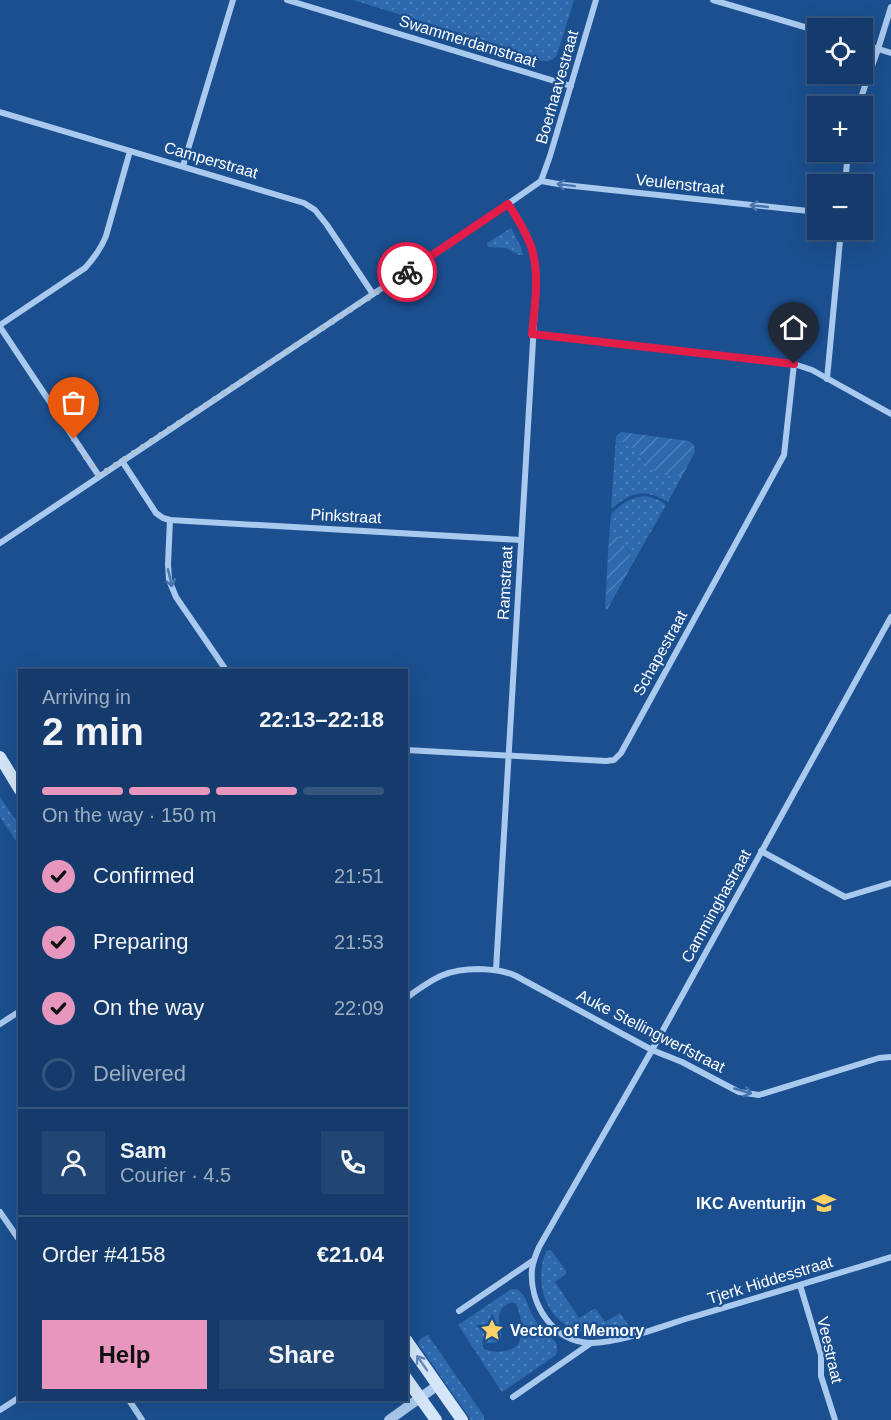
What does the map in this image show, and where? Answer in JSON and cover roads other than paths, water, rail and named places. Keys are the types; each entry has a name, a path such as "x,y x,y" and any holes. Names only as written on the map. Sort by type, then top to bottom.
{"main road":[{"path":"0,757 18,788"},
{"path":"0,768 18,789"},
{"path":"408,1343 462,1420"},
{"path":"408,1381 436,1420"}],"street":[{"path":"183,166 233,0"},
{"name":"Swammerdamstraat","path":"287,0 571,86"},
{"name":"Boerhaavestraat","path":"541,181 596,0"},
{"path":"713,0 807,28"},
{"path":"862,96 891,7"},
{"path":"873,47 891,52"},
{"name":"Camperstraat","path":"0,112 304,203 315,210 327,225 373,294"},
{"path":"99,476 0,326 85,268 95,257 106,236 130,151"},
{"path":"0,543 541,181"},
{"name":"Veulenstraat","path":"541,181 807,211"},
{"name":"Ramstraat","path":"496,970 536,290 535,264 531,245 508,204"},
{"path":"826,379 840,240"},
{"path":"532,334 794,364 812,370 891,414"},
{"name":"Schapestraat","path":"408,750 606,761 614,760 621,753 784,455 794,364"},
{"path":"122,461 156,513 170,520 169,580 176,597 225,669"},
{"name":"Pinkstraat","path":"170,520 521,540"},
{"name":"Camminghastraat","path":"534,1259 891,616"},
{"path":"761,851 845,897 891,883"},
{"name":"Auke Stellingwerfstraat","path":"408,997 434,979 459,969 504,971 652,1050 682,1062 739,1092 759,1095 879,1058 891,1057"},
{"path":"0,1024 18,1012"},
{"path":"0,1212 18,1237"},
{"name":"Tjerk Hiddesstraat","path":"591,1342 607,1342 891,1257"},
{"path":"459,1311 534,1259"},
{"path":"534,1259 532,1287 538,1306 549,1324 563,1335 581,1342 591,1342"},
{"name":"Veestraat","path":"800,1285 821,1355 821,1376 835,1420"},
{"path":"513,1397 591,1342"},
{"path":"389,1420 438,1385"},
{"path":"0,1410 18,1398"},
{"path":"130,1401 142,1420"}],"place":[{"name":"IKC Aventurijn","path":"824,1203"},
{"name":"Vector of Memory","path":"492,1330"}]}
